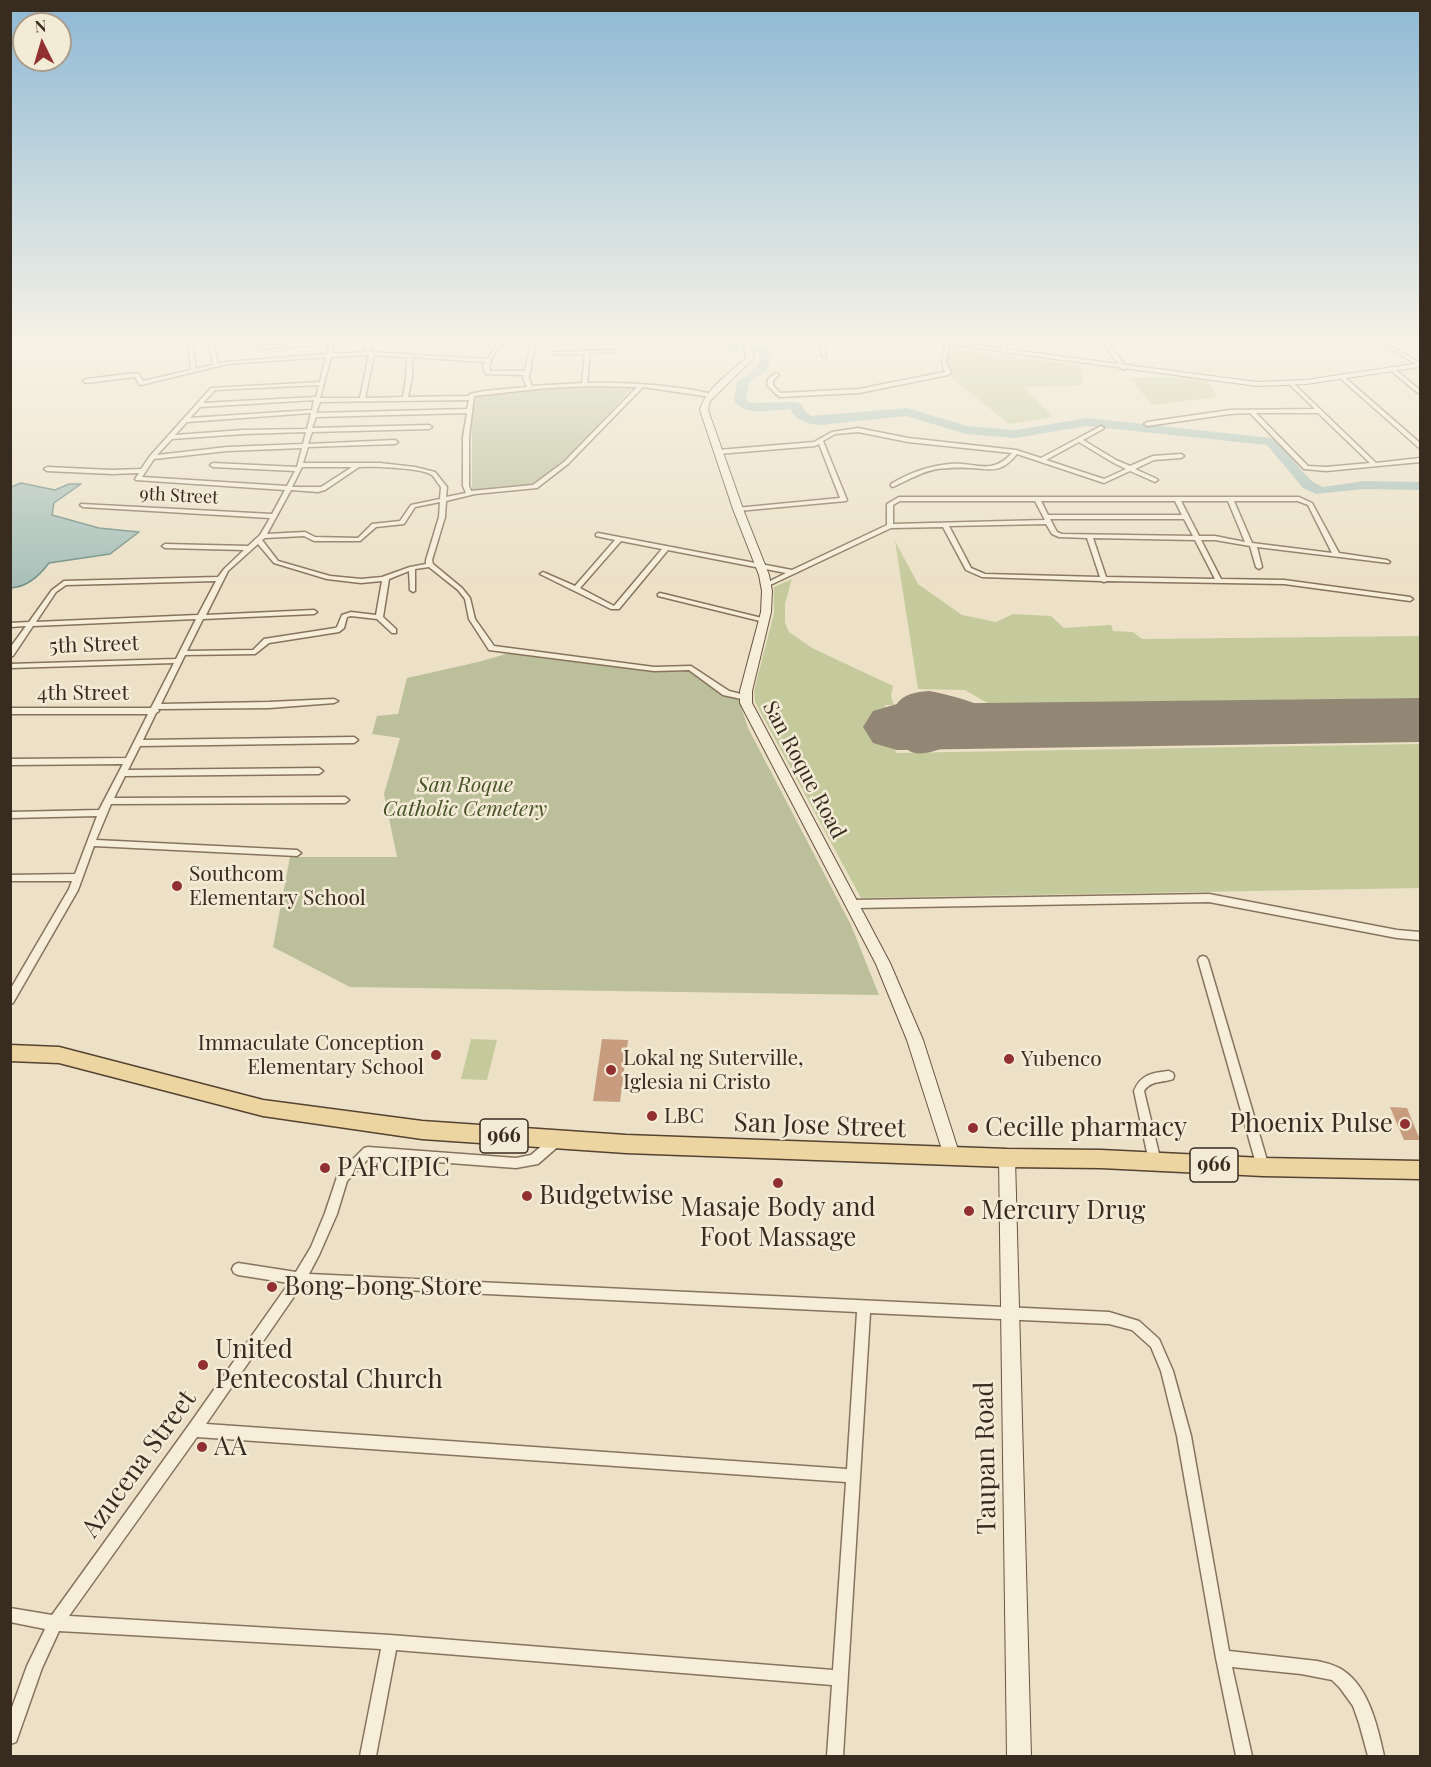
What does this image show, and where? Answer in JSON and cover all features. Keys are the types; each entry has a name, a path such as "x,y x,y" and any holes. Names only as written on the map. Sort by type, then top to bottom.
{"main road":[{"name":"San Roque Road","path":"708,419 766,585 764,620 746,698 748,708 854,904 898,996 915,1040 952,1156"},
{"name":"San Jose Street","path":"10,1053 35,1052 59,1055 263,1108 422,1130 557,1140 952,1156 1420,1170"},
{"name":"Taupan Road","path":"1007,1158 1019,1756"}],"street":[{"path":"195,419 185,420 152,457 139,476 140,480 318,490 327,488 336,479 359,465"},
{"path":"10,1000 80,877 102,813 220,579 226,570 261,538 289,489 300,467 311,419"},
{"path":"468,419 466,486 471,494"},
{"path":"261,538 305,534 314,539 355,540 360,539 374,525 402,523 413,506 471,494 529,489 544,482 607,419"},
{"path":"1147,424 1178,419"},
{"path":"1259,419 1301,466 1314,469 1420,460"},
{"path":"1328,419 1375,465"},
{"path":"1390,419 1420,446"},
{"path":"170,437 429,427"},
{"path":"1042,459 1101,428"},
{"path":"718,452 821,442 834,433 858,430 908,440 1016,452 1104,481 1153,458 1181,456"},
{"path":"1079,441 1155,480"},
{"path":"152,457 227,449 395,442"},
{"path":"738,509 844,500 821,442"},
{"path":"893,485 904,477 938,467 961,465 995,468 1012,458 1016,452"},
{"path":"213,465 300,467 359,465 415,468 433,473 443,484 441,517 429,555 430,565 460,589 468,599 472,619 485,641 495,648 654,669 691,668 726,693 746,698"},
{"path":"47,469 142,471"},
{"path":"890,526 890,504 899,499 1178,501 1299,499 1307,501 1337,555"},
{"path":"1038,500 1046,520 1057,536 1215,538 1251,545 1387,562"},
{"path":"1178,501 1219,581"},
{"path":"1231,501 1259,567"},
{"name":"9th Street","path":"82,505 274,516"},
{"path":"766,585 890,526 1186,517"},
{"path":"945,525 968,569 978,575 1297,584 1410,599"},
{"path":"598,535 795,572"},
{"path":"1089,536 1104,580"},
{"path":"261,538 276,562 315,574 361,581 386,578 412,568 430,565"},
{"path":"576,590 620,539"},
{"path":"165,546 250,548"},
{"path":"543,574 617,608 666,549"},
{"path":"412,568 413,590"},
{"path":"379,617 386,578"},
{"path":"10,654 54,591 64,583 220,579"},
{"path":"660,595 764,620"},
{"path":"10,625 314,612"},
{"path":"184,653 251,653 259,650 267,640 337,630 346,614 379,617 394,631"},
{"name":"5th Street","path":"10,666 179,661"},
{"name":"4th Street","path":"10,711 155,709 334,701"},
{"path":"138,743 354,740"},
{"path":"10,762 128,762"},
{"path":"123,773 319,771"},
{"path":"108,801 345,800"},
{"path":"10,816 102,813"},
{"path":"91,843 297,853"},
{"path":"10,878 80,877"},
{"path":"854,904 1209,898 1420,936"},
{"path":"1203,960 1263,1167"},
{"path":"1155,1162 1139,1091 1143,1083 1150,1078 1169,1076"},
{"name":"Azucena Street","path":"10,1736 35,1666 55,1623 194,1430 299,1278 315,1251 331,1214 342,1178 368,1152 516,1163 534,1160 557,1140"},
{"path":"238,1269 299,1278 1109,1318 1135,1325 1155,1343 1167,1371 1184,1436 1223,1658 1244,1756"},
{"path":"835,1756 864,1306"},
{"path":"194,1430 852,1476"},
{"path":"10,1615 55,1623 390,1641 841,1678"},
{"path":"368,1756 390,1641"},
{"path":"1223,1658 1320,1669 1336,1674 1350,1688 1360,1703 1376,1756"}],"green space":[{"path":"472,419 603,419 540,481 515,491 472,491"},
{"path":"1003,419 1038,419 1009,424"},
{"path":"895,541 918,584 962,615 996,622 1013,614 1051,616 1064,628 1111,625 1113,631 1133,632 1142,639 1420,636 1420,698 989,704 965,690 918,689"},
{"path":"792,579 785,604 785,623 789,632 812,648 893,686 891,696 894,705 885,705 896,753 1420,744 1420,888 861,898 755,702 754,691 774,613 774,587"},
{"name":"San Roque Catholic Cemetery","path":"513,652 663,672 685,670 693,672 723,694 739,700 748,728 851,925 879,995 350,987 273,947 290,857 397,857 384,794 400,738 372,734 377,716 398,714 407,678"},
{"path":"471,1039 497,1040 487,1080 461,1079"}],"water":[{"path":"21,483 55,490 69,484 81,484 54,503 52,515 99,528 139,532 110,554 49,563 33,580 11,588 11,487"}],"building":[{"name":"Lokal ng Suterville, Iglesia ni Cristo","path":"602,1039 628,1040 620,1102 593,1101"},
{"name":"Phoenix Pulse","path":"1390,1107 1407,1108 1420,1140 1404,1140"}],"waterway":[{"path":"807,419 835,419"},
{"path":"931,419 966,430 1015,434 1087,422 1271,442 1308,485 1321,491 1364,485 1420,486"}],"taxiway":[{"path":"926,718 915,715 909,705 918,701 941,702 998,726"},
{"path":"926,718 955,726"},
{"path":"926,718 915,724 913,733 917,743 921,745 970,726"}],"runway":[{"path":"897,727 1420,720"}],"place":[{"name":"Southcom Elementary School","path":"177,886"},
{"name":"Immaculate Conception Elementary School","path":"436,1055"},
{"name":"Yubenco","path":"1009,1059"},
{"name":"Lokal ng Suterville, Iglesia ni Cristo","path":"611,1070"},
{"name":"LBC","path":"652,1116"},
{"name":"Phoenix Pulse","path":"1405,1124"},
{"name":"Cecille pharmacy","path":"973,1128"},
{"name":"PAFCIPIC","path":"325,1168"},
{"name":"Masaje Body and Foot Massage","path":"778,1183"},
{"name":"Budgetwise","path":"527,1196"},
{"name":"Mercury Drug","path":"969,1211"},
{"name":"Bong-bong Store","path":"272,1287"},
{"name":"United Pentecostal Church","path":"203,1365"},
{"name":"AA","path":"202,1447"}]}
